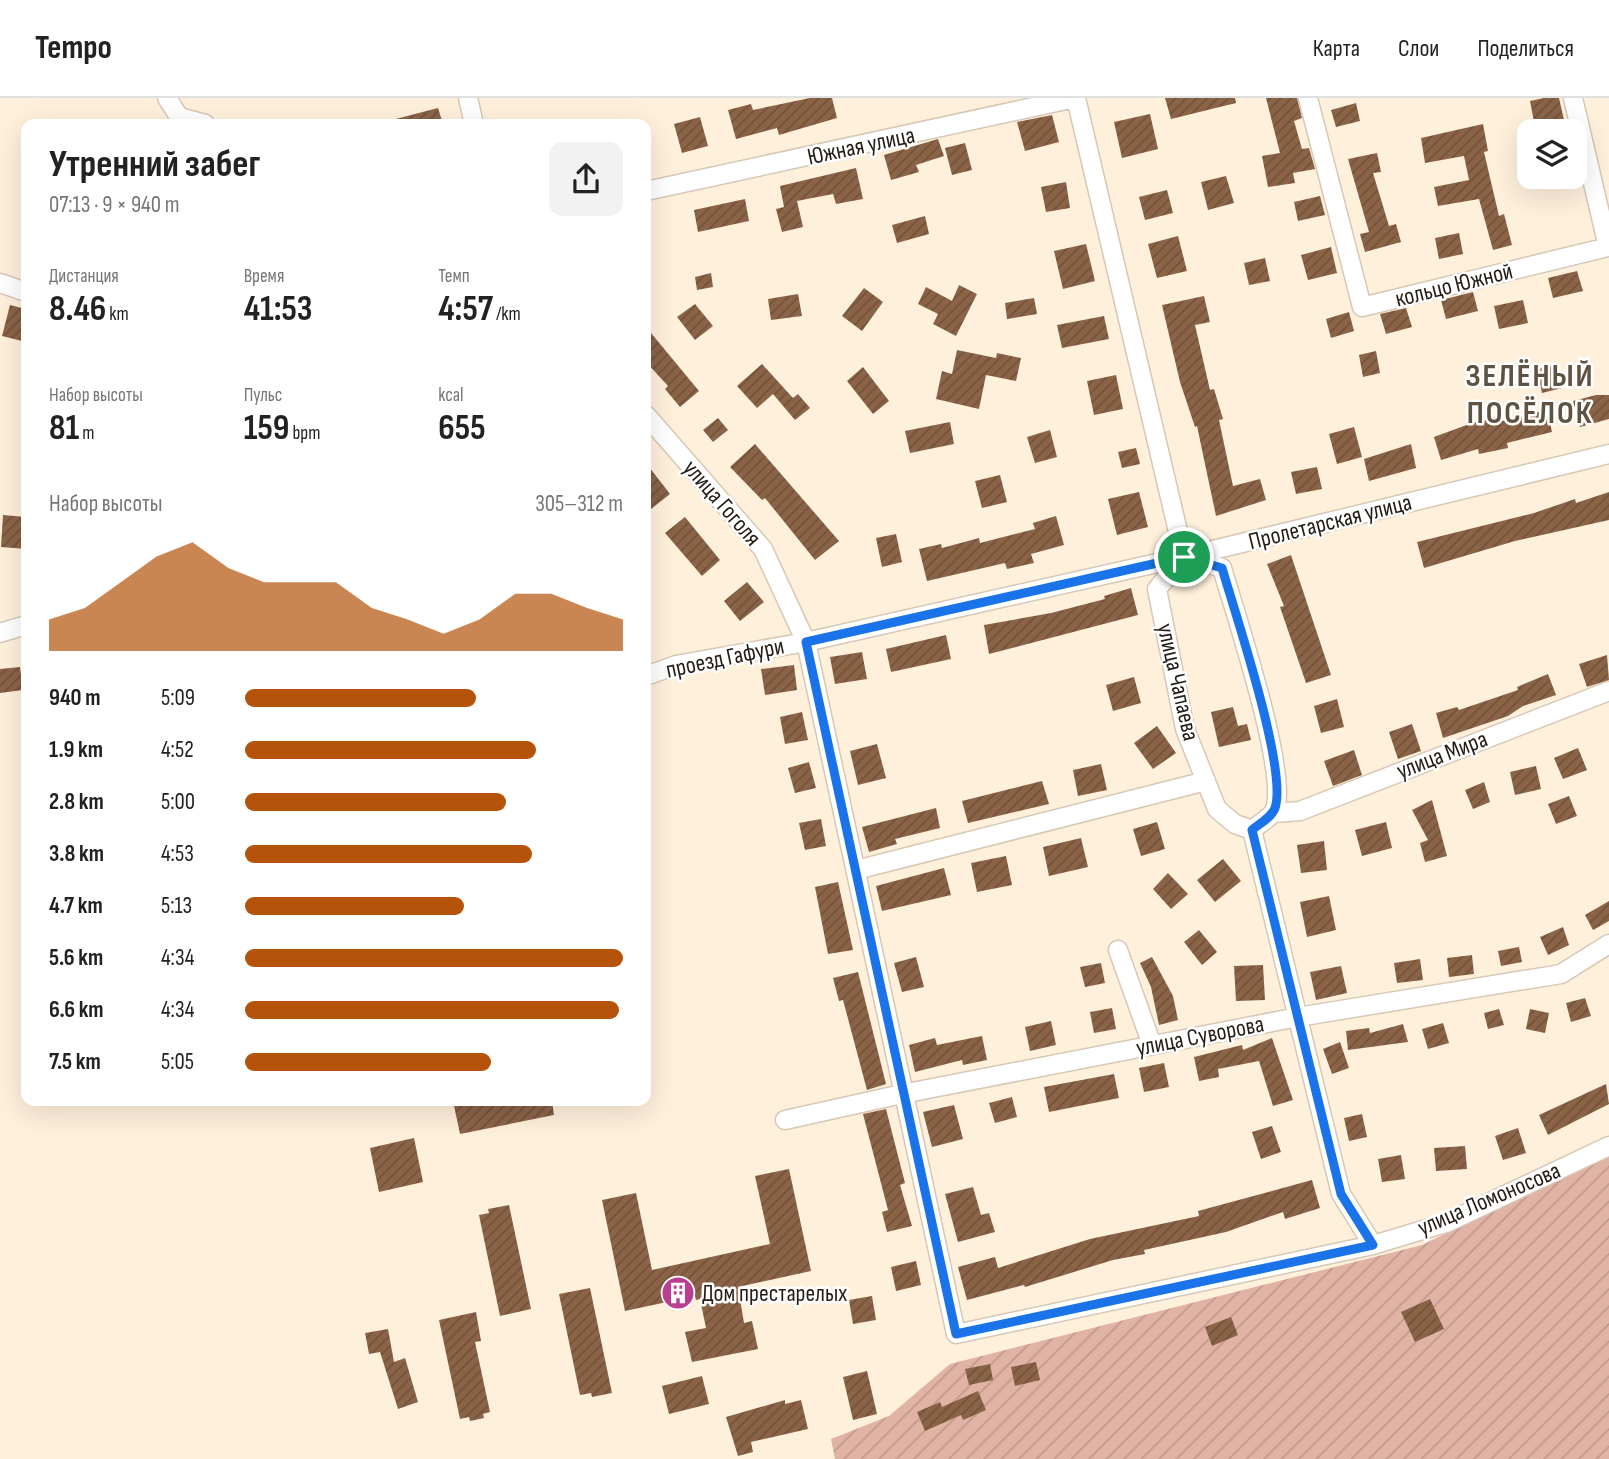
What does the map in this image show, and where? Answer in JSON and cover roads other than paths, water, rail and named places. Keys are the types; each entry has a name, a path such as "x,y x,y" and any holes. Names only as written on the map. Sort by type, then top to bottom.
{"street":[{"path":"167,98 175,119"},
{"path":"468,98 473,119"},
{"path":"1076,98 1184,557 1222,568 1260,697 1278,795 1274,813 1252,830 1341,1194 1373,1245"},
{"name":"Южная улица","path":"651,190 1076,98"},
{"name":"кольцо Южной","path":"1308,98 1362,307 1608,247 1573,98"},
{"path":"0,283 21,290"},
{"name":"улица Гоголя","path":"651,421 764,549 806,642 956,1334"},
{"name":"Пролетарская улица","path":"806,642 1184,557 1609,454"},
{"name":"улица Чапаева","path":"1184,557 1157,589 1185,729 1217,808 1235,824 1252,830"},
{"path":"0,633 21,627"},
{"name":"проезд Гафури","path":"651,674 676,666 806,642"},
{"name":"улица Мира","path":"1274,813 1300,811 1609,691"},
{"path":"856,870 1206,781"},
{"name":"улица Суворова","path":"785,1120 902,1094 1298,1017 1561,974 1609,944"},
{"path":"1118,950 1152,1045"},
{"name":"улица Ломоносова","path":"956,1334 1373,1245 1446,1223 1609,1146"}],"place":[{"name":"Дом престарелых","path":"678,1293"}],"district":[{"name":"ЗЕЛЁНЫЙ ПОСЁЛОК","path":"1530,394"}]}
